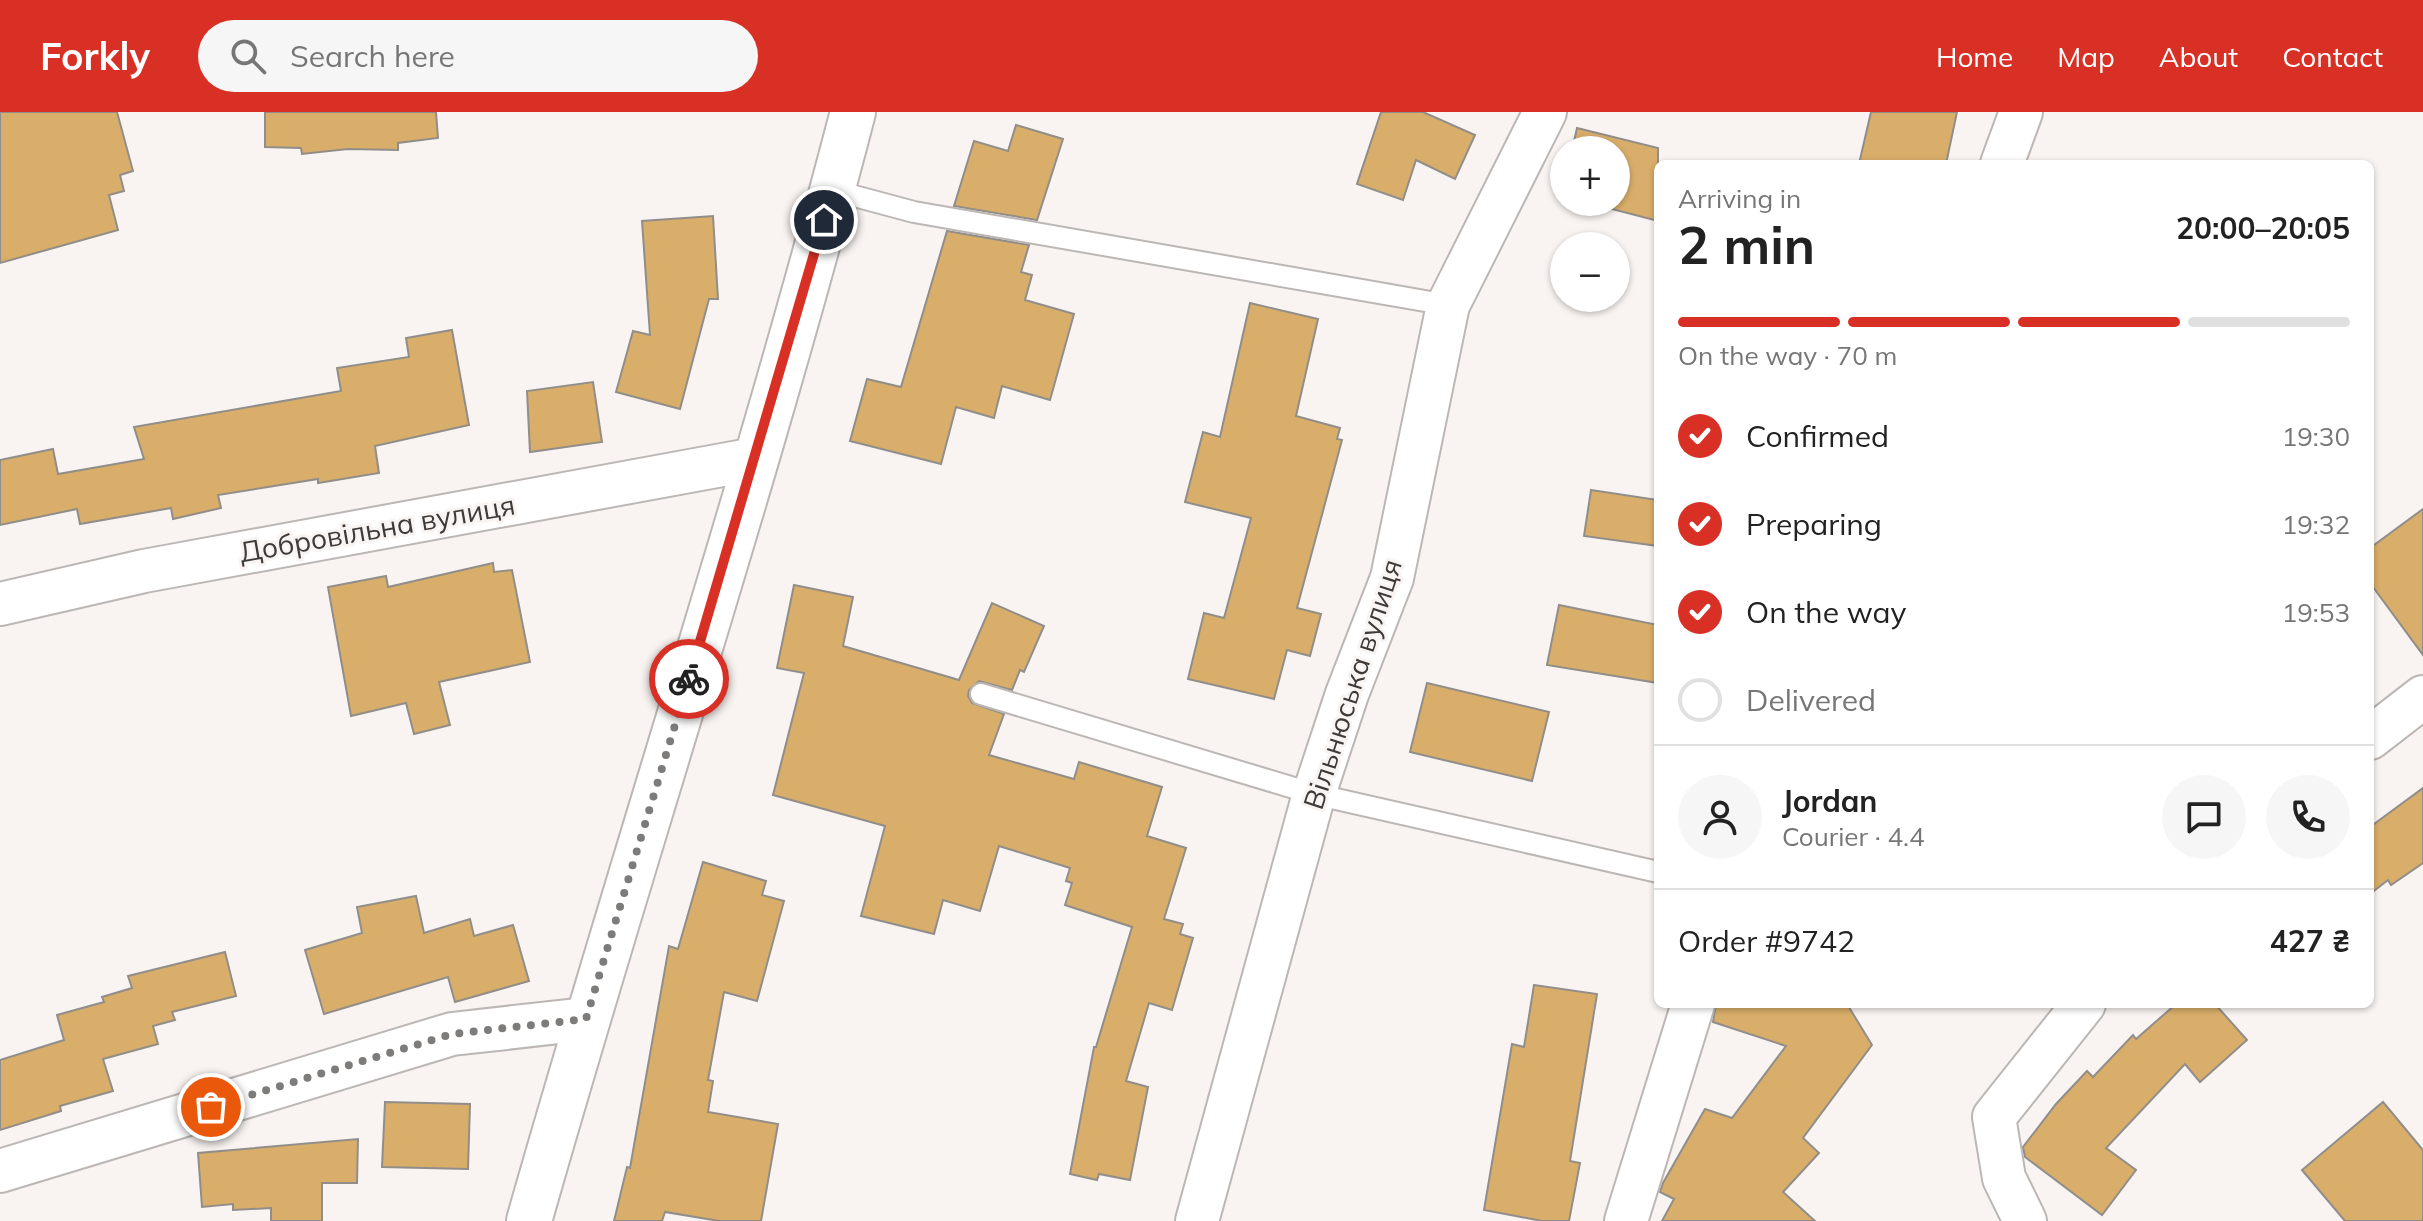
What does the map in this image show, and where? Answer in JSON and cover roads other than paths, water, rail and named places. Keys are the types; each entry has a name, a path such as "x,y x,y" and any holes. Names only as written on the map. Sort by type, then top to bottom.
{"street":[{"path":"529,1221 586,1019 755,459 853,112"},
{"name":"Вільнюська вулиця","path":"1197,1221 1314,794 1347,694 1392,578 1448,305 1545,112"},
{"path":"2003,160 2021,112"},
{"name":"Добровільна вулиця","path":"0,604 144,571 755,459"},
{"path":"2374,735 2423,697"},
{"path":"1626,1221 1692,1008"},
{"path":"2025,1221 2004,1178 1994,1117 2081,1008"},
{"path":"0,1171 452,1034 586,1019"}],"lane":[{"path":"832,190 914,212 1448,305"},
{"path":"981,694 1314,794 1654,871"}]}
